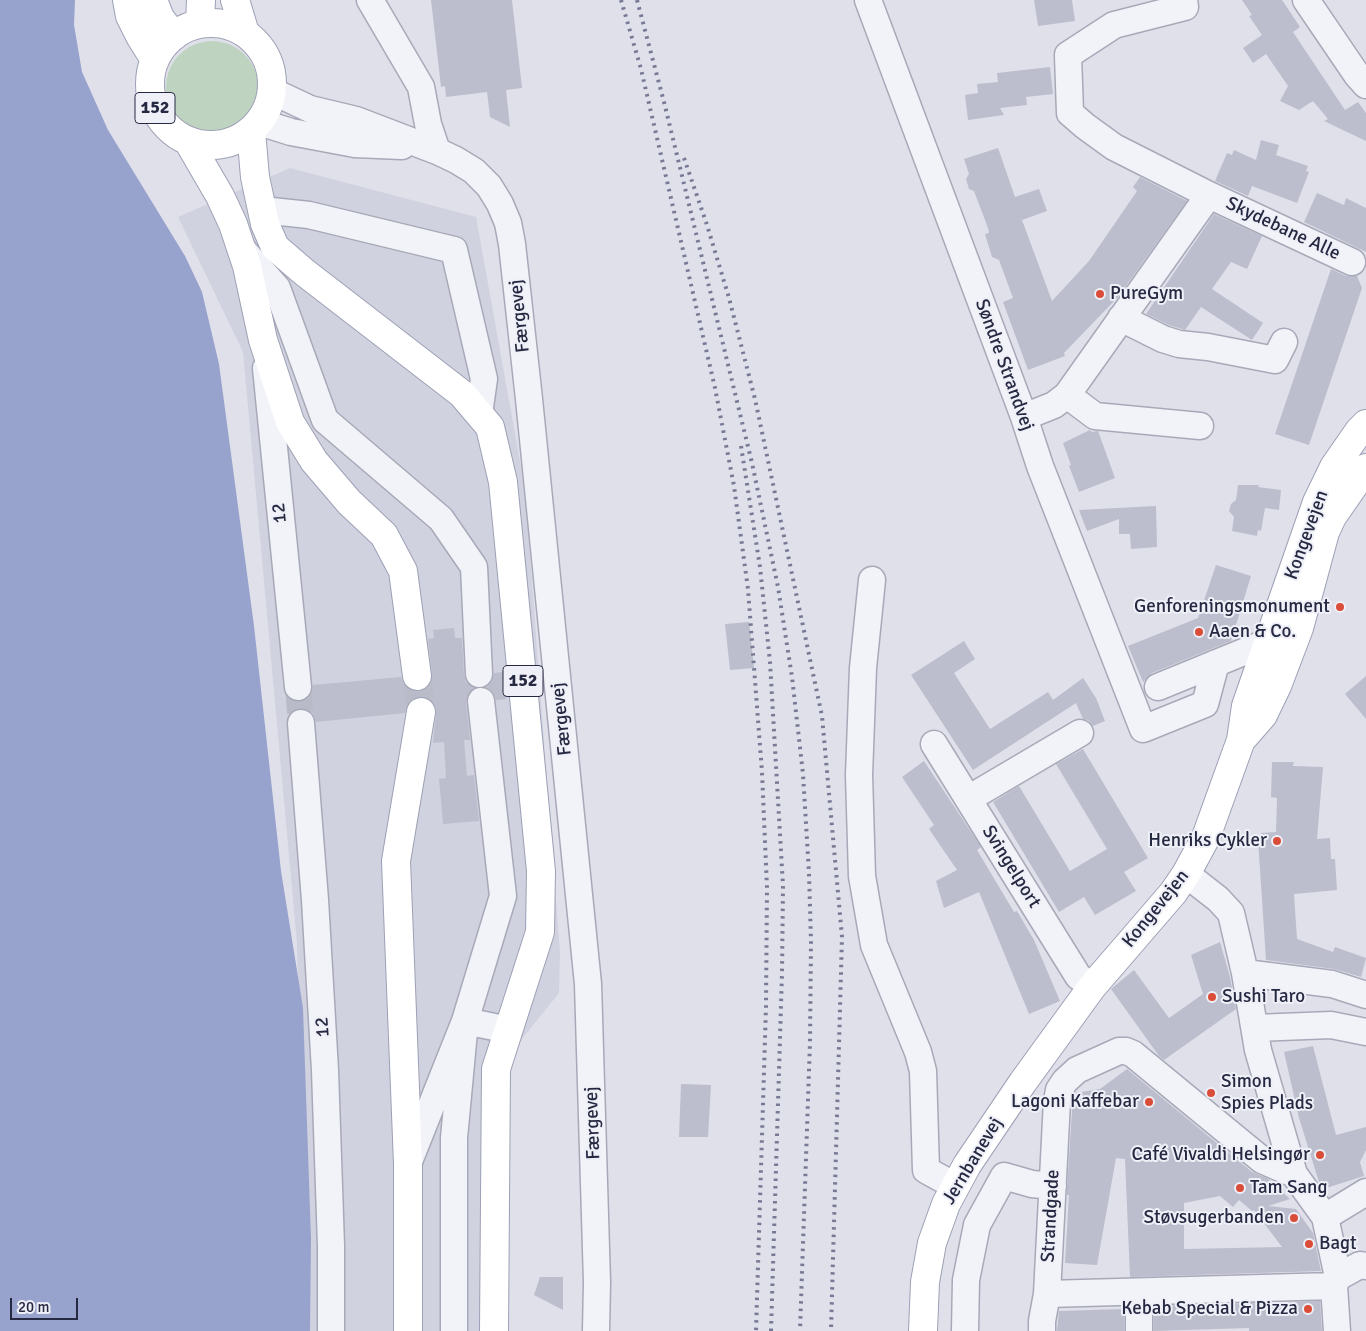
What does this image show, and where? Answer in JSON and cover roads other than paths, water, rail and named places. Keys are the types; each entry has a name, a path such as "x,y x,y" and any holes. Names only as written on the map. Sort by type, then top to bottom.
{"main road":[{"path":"127,0 130,16 155,60"},
{"path":"153,0 160,18 174,36"},
{"path":"235,0 245,33"},
{"name":"152","path":"200,12 216,24 231,26 245,33 257,44 266,58 272,74 272,91 268,108 255,127 237,140 221,145 204,145 188,141 174,133 162,122 154,108 151,76 155,60 163,47 174,36 186,29 200,12"},
{"name":"152","path":"255,127 255,177 264,224 275,247 304,272 462,394 490,427 503,482 541,871 540,932 496,1069 494,1331"},
{"name":"152","path":"188,141 233,224 247,266 263,340 290,422 314,461 348,502 384,535 403,571 417,676"},
{"name":"Kongevejen","path":"1092,987 1158,911 1186,874 1206,837 1241,740 1246,706 1317,502 1334,467 1358,432 1366,424"},
{"name":"Kongevejen","path":"1241,740 1263,715 1278,686 1299,628 1326,532 1336,511 1366,468"},
{"path":"408,1331 408,1164 396,861 421,712"},
{"name":"Jernbanevej","path":"923,1331 925,1282 932,1243 955,1186 1022,1082 1092,987"}],"street":[{"path":"370,0 421,86 432,149"},
{"name":"Søndre Strandvej","path":"868,0 1024,418 1040,466 1142,729 1205,704 1216,663"},
{"path":"1184,0 1185,7 1114,25 1068,55 1070,113 1114,147 1209,195"},
{"path":"1306,0 1366,85"},
{"name":"Færgevej","path":"272,91 310,109 356,120 456,160 474,171 488,186 506,217 512,244 588,984 597,1282 596,1331"},
{"name":"Færgevej","path":"255,127 355,144 432,149"},
{"name":"Skydebane Alle","path":"1024,418 1054,405 1067,395 1209,195 1352,262"},
{"path":"262,210 308,215 454,250 484,379 479,414"},
{"path":"242,249 277,288 325,420 441,519 474,567 478,674"},
{"path":"1121,318 1163,339 1179,344 1208,347 1274,360 1284,342"},
{"name":"12","path":"263,340 298,687"},
{"path":"1067,395 1095,416 1200,426"},
{"path":"872,580 863,668 859,775 862,876 874,945 918,1052 923,1072 926,1170 955,1186"},
{"path":"1158,687 1268,642"},
{"path":"408,1164 465,1021 503,896 481,701"},
{"name":"12","path":"301,723 315,900 325,1070 331,1246 331,1331"},
{"path":"968,799 1080,733"},
{"name":"Svingelport","path":"934,744 1078,976 1092,987"},
{"path":"1186,874 1218,899 1231,912 1245,973 1261,1060 1294,1174 1325,1217 1336,1281 1337,1331"},
{"path":"1245,973 1332,984 1366,995"},
{"path":"465,1021 509,1030"},
{"path":"454,1331 454,1138 465,1021"},
{"path":"1255,1028 1331,1025 1366,1032"},
{"name":"Strandgade","path":"1042,1331 1047,1294 1057,1101 1062,1085 1077,1070 1119,1051 1133,1054 1262,1160 1294,1174"},
{"path":"965,1331 966,1280 977,1225 1004,1176 1032,1184 1053,1186"},
{"path":"1325,1217 1366,1192"},
{"path":"1047,1294 1184,1290 1336,1281 1360,1265 1366,1266"},
{"path":"1139,1292 1139,1331"}],"water":[{"path":"0,0 75,0 74,25 82,72 108,130 185,256 202,292 219,364 254,626 281,871 303,1008 311,1239 310,1331 0,1331"}],"tunnel":[{"path":"417,676 421,712"},
{"path":"298,687 301,723"}],"railway":[{"path":"621,0 641,69 715,388 734,486 748,589 762,772 767,888 766,1006 756,1331"},
{"path":"637,0 664,102 752,463 778,587 792,677 803,774 811,942 810,1042 800,1331"},
{"path":"684,158 729,298 755,399 822,716 842,937 831,1331"},
{"path":"741,446 760,567 770,662 783,886 771,1331"}],"place":[{"name":"PureGym","path":"1100,294"},
{"name":"Genforeningsmonument","path":"1340,607"},
{"name":"Aaen & Co.","path":"1199,632"},
{"name":"Henriks Cykler","path":"1277,841"},
{"name":"Sushi Taro","path":"1212,997"},
{"name":"Simon Spies Plads","path":"1211,1093"},
{"name":"Lagoni Kaffebar","path":"1149,1102"},
{"name":"Café Vivaldi Helsingør","path":"1320,1155"},
{"name":"Tam Sang","path":"1240,1188"},
{"name":"Støvsugerbanden","path":"1294,1218"},
{"name":"Bagt","path":"1309,1244"},
{"name":"Kebab Special & Pizza","path":"1308,1309"}]}
